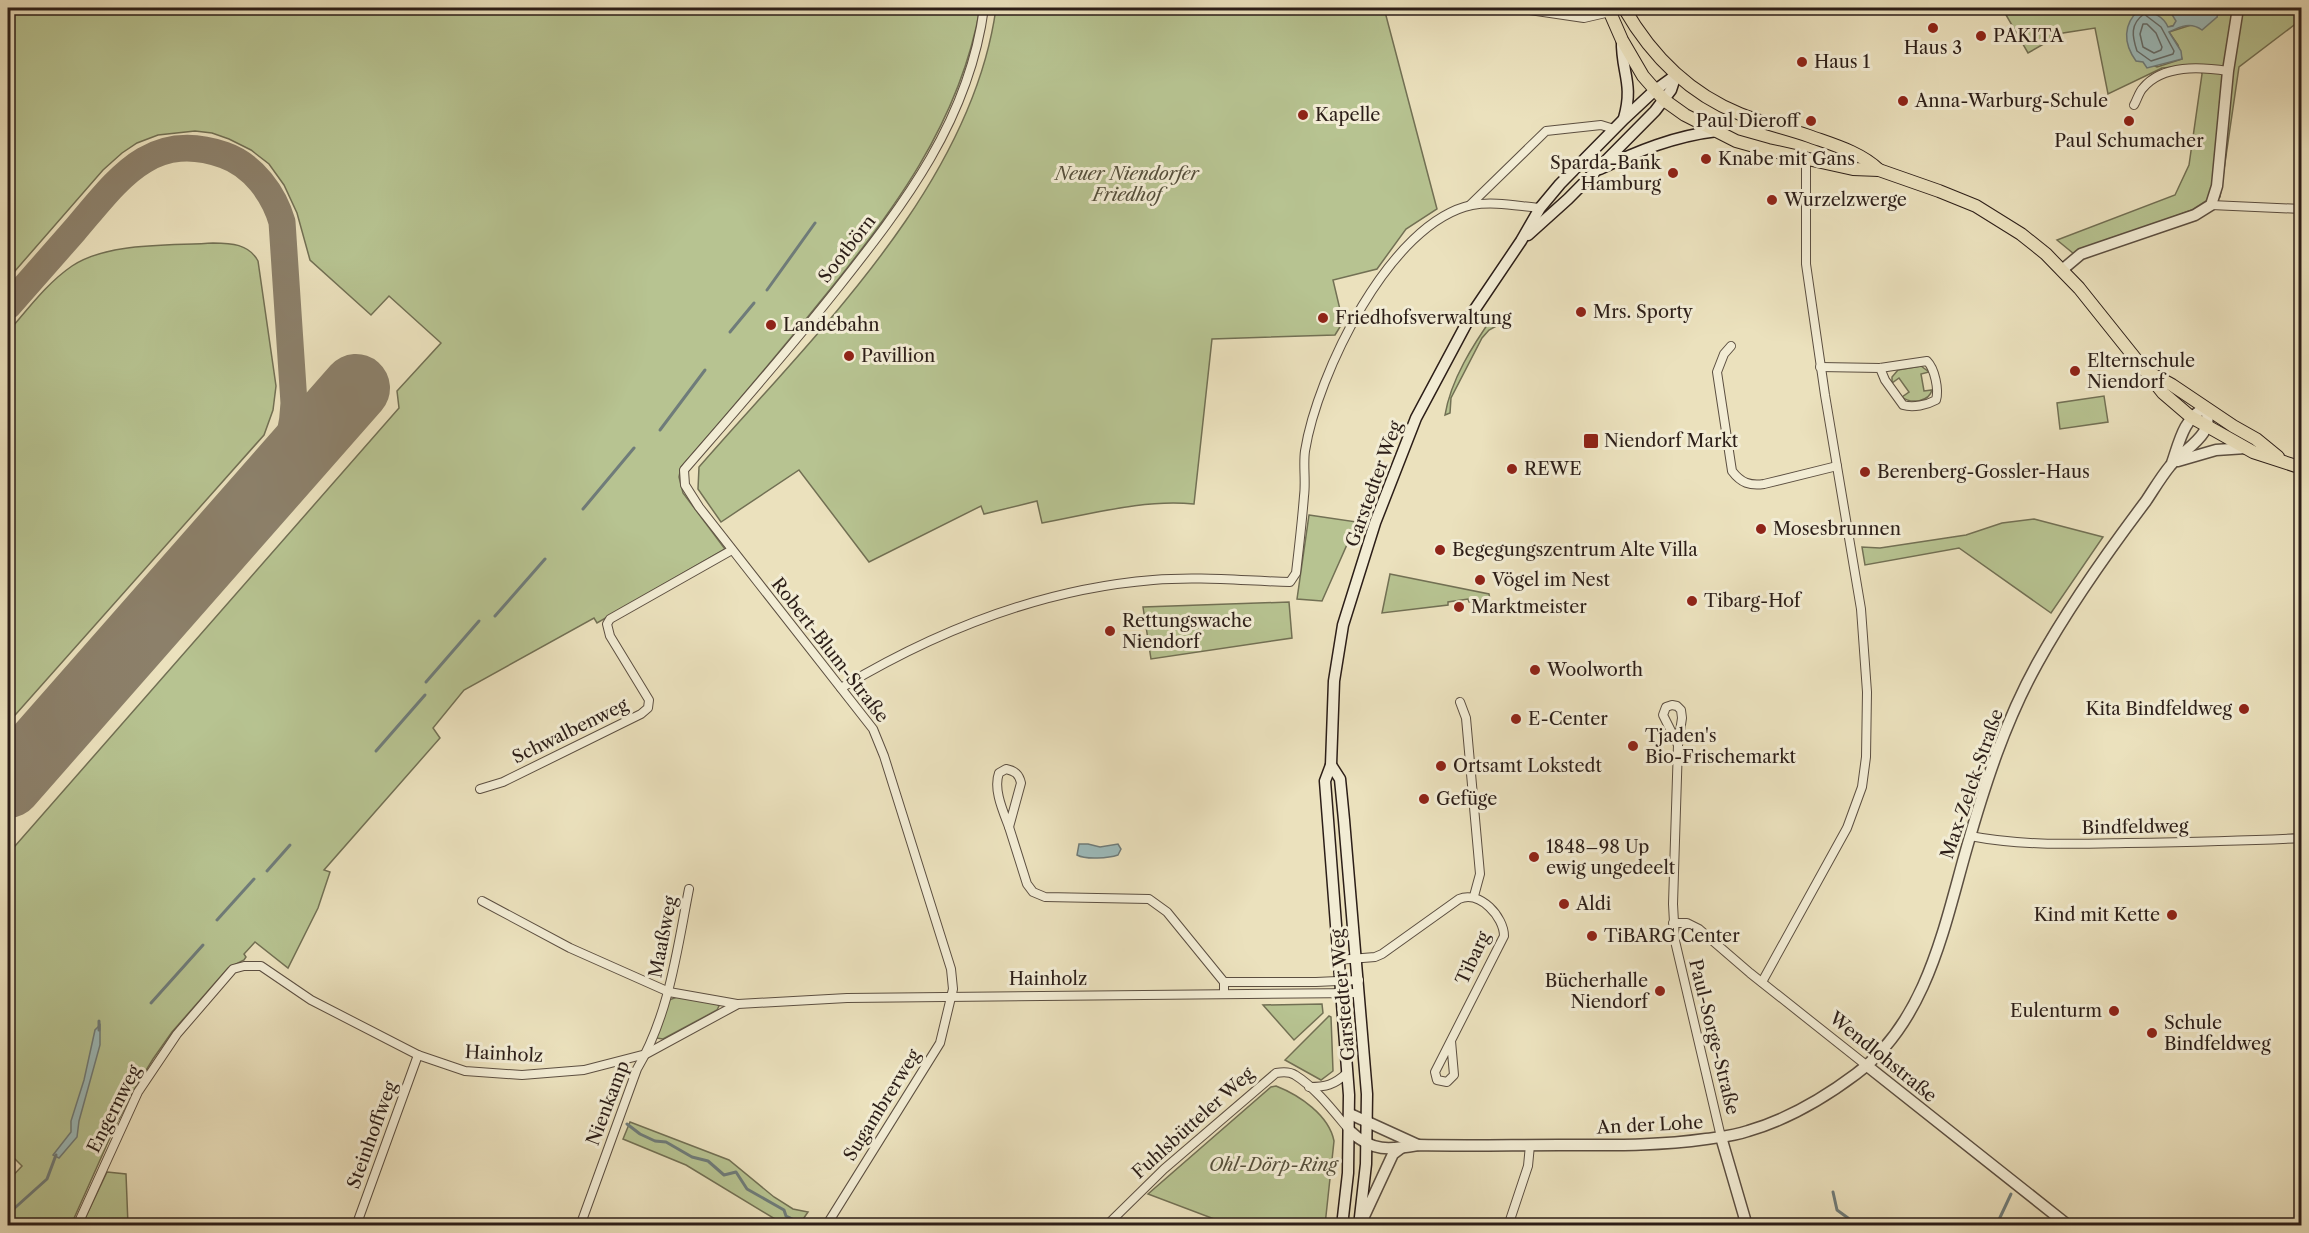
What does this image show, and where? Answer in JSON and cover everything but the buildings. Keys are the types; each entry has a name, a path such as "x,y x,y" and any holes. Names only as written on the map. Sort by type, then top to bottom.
{"main road":[{"path":"1624,8 1646,42 1676,75 1710,99 1740,114 1846,149 1872,163 1879,170"},
{"path":"1609,10 1622,40 1643,76 1654,91 1685,115 1736,141 1853,169 1879,170 1966,201 2021,234 2062,270 2163,393 2191,417 2246,448 2301,468"},
{"path":"2146,371 2256,439 2281,460"}],"street":[{"name":"Sootbörn","path":"684,480 684,470 788,351 883,230 919,179 944,136 960,101 980,36 984,8"},
{"path":"1515,8 1584,18 1609,10"},
{"path":"2211,205 2217,186 2228,71 2238,8"},
{"path":"1622,40 1622,56 1629,85 1624,119"},
{"path":"2134,105 2142,88 2154,78 2168,72 2184,69 2228,71"},
{"name":"Garstedter Weg","path":"1342,1226 1348,1173 1350,1114 1324,781 1331,765 1334,681 1343,626 1375,523 1416,418 1480,299 1521,242 1540,208 1560,183 1654,91 1676,75"},
{"name":"Garstedter Weg","path":"1521,242 1568,199 1664,100 1673,86 1676,75"},
{"path":"1470,205 1546,131 1601,125 1614,129"},
{"path":"1591,173 1662,142 1717,131"},
{"path":"1762,982 1847,828 1864,781 1867,716 1864,643 1857,583 1820,368 1806,264 1806,159"},
{"path":"841,688 925,641 1021,605 1062,594 1155,580 1244,579 1290,582 1296,573 1305,494 1305,452 1317,401 1354,318 1401,251 1436,220 1470,205 1496,203 1540,208"},
{"path":"2062,270 2081,254 2195,215 2211,205 2301,209"},
{"path":"1731,346 1724,354 1717,372 1732,471 1736,477 1754,486 1837,466"},
{"path":"1820,368 1880,368 1927,361 1934,377 1936,400 1917,405 1903,405 1880,368"},
{"path":"2191,417 2205,408 2208,417 2206,427"},
{"name":"Max-Zelck-Straße","path":"2172,463 2184,429 2191,417"},
{"name":"Max-Zelck-Straße","path":"1866,1065 1892,1038 1920,993 1936,955 1997,749 2036,666 2084,585 2172,463 2193,446 2206,427"},
{"path":"2172,463 2216,450 2246,448"},
{"name":"Robert-Blum-Straße","path":"684,480 699,507 873,729 884,756 951,969 951,997"},
{"path":"2301,480 2301,503"},
{"name":"Schwalbenweg","path":"480,789 503,782 641,714 648,708 649,700 610,636 607,624 610,619 732,550"},
{"path":"1338,960 1382,954 1459,899 1474,897 1480,874 1466,721 1460,702"},
{"name":"Paul-Sorge-Straße","path":"1678,745 1673,923 1678,958 1721,1137 1747,1226"},
{"name":"Garstedter Weg","path":"1331,765 1340,779 1359,980 1368,1123 1359,1226"},
{"path":"1009,827 1021,783 1020,777 1014,771 1006,769 999,773 997,779 1001,804 1027,884 1033,892 1045,897 1061,898 1149,898 1167,912 1224,982 1224,994"},
{"name":"Bindfeldweg","path":"1970,836 2030,843 2074,844 2222,842 2301,838"},
{"name":"Maaßweg","path":"669,992 690,889"},
{"name":"Tibarg","path":"1450,1041 1504,936 1502,925 1485,903 1474,897"},
{"name":"Hainholz","path":"482,901 570,948 669,992 738,1004 847,998 1359,993"},
{"name":"Wendlohstraße","path":"1673,923 1687,923 1699,929 1762,982 2069,1226"},
{"name":"Hainholz","path":"244,966 261,966 311,1000 418,1056 465,1071 522,1075 585,1070 646,1054 738,1004"},
{"name":"Engernweg","path":"77,1226 138,1092 157,1061 233,969 244,966"},
{"path":"1224,982 1359,980"},
{"name":"Nienkamp","path":"580,1226 637,1070 646,1054 669,992"},
{"name":"Sugambrerweg","path":"826,1226 940,1044 951,997"},
{"name":"Steinhoffweg","path":"356,1226 418,1056"},
{"name":"An der Lohe","path":"1350,1131 1367,1144 1385,1149 1418,1145 1657,1145 1721,1137 1753,1130 1788,1115 1819,1098 1866,1065"},
{"name":"Fuhlsbütteler Weg","path":"1106,1226 1164,1169 1272,1075 1281,1072 1292,1073 1325,1102 1350,1131"},
{"path":"1309,1087 1325,1087 1336,1083 1347,1073"},
{"name":"Fuhlsbütteler Weg","path":"1325,1102 1350,1114"},
{"name":"An der Lohe","path":"1350,1114 1418,1145"},
{"path":"1508,1226 1528,1166 1530,1145"},
{"name":"Garstedter Weg","path":"1359,1226 1393,1154 1401,1148"}],"green space":[{"path":"8,8 980,8 957,90 919,166 846,270 681,467 679,477 683,493 725,549 597,623 594,618 464,690 433,728 440,738 324,870 330,872 318,908 288,968 255,942 244,954 246,957 244,960 228,968 172,1032 134,1090 71,1225 8,1225 8,1181 22,1166 8,1152 8,854 399,408 397,391 441,343 389,296 371,315 310,260 297,213 284,185 269,164 251,150 212,133 195,131 158,135 137,143 122,153 103,170 8,279"},
{"name":"Neuer Niendorfer Friedhof","path":"996,8 1384,8 1437,209 1406,229 1377,269 1333,280 1343,322 1335,335 1212,339 1194,504 1137,505 1042,523 1037,501 984,514 981,506 869,562 799,470 721,522 698,489 699,467 836,312 881,255 921,197 955,137 981,73"},
{"path":"2002,8 2168,8 2177,21 2176,25 2168,27 2155,13 2143,61 2157,67 2182,59 2178,45 2169,32 2217,17 2219,8 2301,8 2302,19 2239,67 2220,197 2206,201 2192,210 2074,254 2057,240 2175,195 2189,165 2202,74 2200,65 2162,68 2108,94 2095,28 2063,33 2028,53"},
{"path":"213,243 233,244 245,248 258,261 276,386 273,410 264,435 8,723 8,332 54,280 87,258 121,249"},
{"path":"1494,315 1500,320 1500,324 1489,330 1482,338 1451,398 1450,413 1445,415 1458,375"},
{"path":"1921,366 1929,372 1921,374 1924,391 1932,390 1924,399 1910,401 1902,397 1909,392 1899,378 1892,383 1892,377 1898,370"},
{"path":"2104,396 2108,422 2060,429 2057,403"},
{"path":"1309,515 1357,522 1322,601 1297,599"},
{"path":"2034,519 2103,537 2051,613 1959,548 1865,565 1862,547 1880,548 1966,535 2002,523"},
{"path":"1390,574 1489,594 1490,599 1469,602 1468,599 1448,602 1448,605 1382,613"},
{"path":"1289,602 1292,638 1151,659 1143,607"},
{"path":"677,997 716,1003 719,1006 717,1010 663,1039 656,1038 669,1000"},
{"path":"1322,1004 1323,1013 1294,1040 1263,1005"},
{"path":"1329,1016 1331,1017 1333,1071 1321,1080 1285,1060"},
{"name":"Ohl-Dörp-Ring","path":"1276,1086 1312,1107 1331,1132 1334,1141 1325,1225 1230,1225 1148,1194 1271,1087"},
{"path":"630,1122 729,1160 774,1197 793,1209 808,1212 799,1225 785,1225 686,1165 623,1139"},
{"path":"107,1172 126,1174 128,1225 82,1225"}],"water":[{"path":"2168,8 2219,8 2217,17 2202,30 2194,26 2186,26 2169,32 2181,51 2182,59 2147,68 2143,62 2136,61 2129,47 2127,34 2130,21 2139,10 2143,10 2160,17 2168,27 2173,26 2176,21"},
{"path":"1079,844 1100,847 1118,844 1121,849 1118,855 1086,858 1077,855"},
{"path":"100,1025 100,1045 79,1121 77,1137 59,1158 53,1155 71,1132 71,1121 84,1080 95,1030"}],"waterway":[{"path":"767,290 815,223"},
{"path":"730,332 754,303"},
{"path":"660,430 705,370"},
{"path":"583,509 634,448"},
{"path":"495,616 545,559"},
{"path":"426,682 479,621"},
{"path":"376,751 425,695"},
{"path":"267,871 290,845"},
{"path":"217,920 254,879"},
{"path":"151,1003 203,945"},
{"path":"99,1021 99,1030"},
{"path":"627,1124 640,1134 655,1141 666,1142 692,1157 708,1161 724,1175 736,1172 747,1189 784,1210 786,1216 807,1226"},
{"path":"8,1214 47,1179 56,1155"},
{"path":"1833,1192 1837,1210 1859,1226"},
{"path":"1996,1226 2011,1194"}],"taxiway":[{"path":"8,306 105,194 137,164 155,154 175,149 198,149 224,155 253,173 274,201 282,222 294,403 290,436 280,464 245,515"}],"runway":[{"path":"8,784 356,388"}],"place":[{"name":"Haus 3","path":"1933,28"},
{"name":"PAKITA","path":"1981,36"},
{"name":"Haus 1","path":"1802,62"},
{"name":"Anna-Warburg-Schule","path":"1903,101"},
{"name":"Kapelle","path":"1303,115"},
{"name":"Paul Dieroff","path":"1811,121"},
{"name":"Paul Schumacher","path":"2129,121"},
{"name":"Knabe mit Gans","path":"1706,159"},
{"name":"Sparda-Bank Hamburg","path":"1673,173"},
{"name":"Wurzelzwerge","path":"1772,200"},
{"name":"Mrs. Sporty","path":"1581,312"},
{"name":"Friedhofsverwaltung","path":"1323,318"},
{"name":"Landebahn","path":"771,325"},
{"name":"Pavillion","path":"849,356"},
{"name":"Elternschule Niendorf","path":"2075,371"},
{"name":"Niendorf Markt","path":"1591,441"},
{"name":"REWE","path":"1512,469"},
{"name":"Berenberg-Gossler-Haus","path":"1865,472"},
{"name":"Mosesbrunnen","path":"1761,529"},
{"name":"Begegungszentrum Alte Villa","path":"1440,550"},
{"name":"Vögel im Nest","path":"1480,580"},
{"name":"Tibarg-Hof","path":"1692,601"},
{"name":"Marktmeister","path":"1459,607"},
{"name":"Rettungswache Niendorf","path":"1110,631"},
{"name":"Woolworth","path":"1535,670"},
{"name":"Kita Bindfeldweg","path":"2244,709"},
{"name":"E-Center","path":"1516,719"},
{"name":"Tjaden's Bio-Frischemarkt","path":"1633,746"},
{"name":"Ortsamt Lokstedt","path":"1441,766"},
{"name":"Gefüge","path":"1424,799"},
{"name":"1848–98 Up ewig ungedeelt","path":"1534,857"},
{"name":"Aldi","path":"1564,904"},
{"name":"Kind mit Kette","path":"2172,915"},
{"name":"TiBARG Center","path":"1592,936"},
{"name":"Bücherhalle Niendorf","path":"1660,991"},
{"name":"Eulenturm","path":"2114,1011"},
{"name":"Schule Bindfeldweg","path":"2152,1033"}]}
